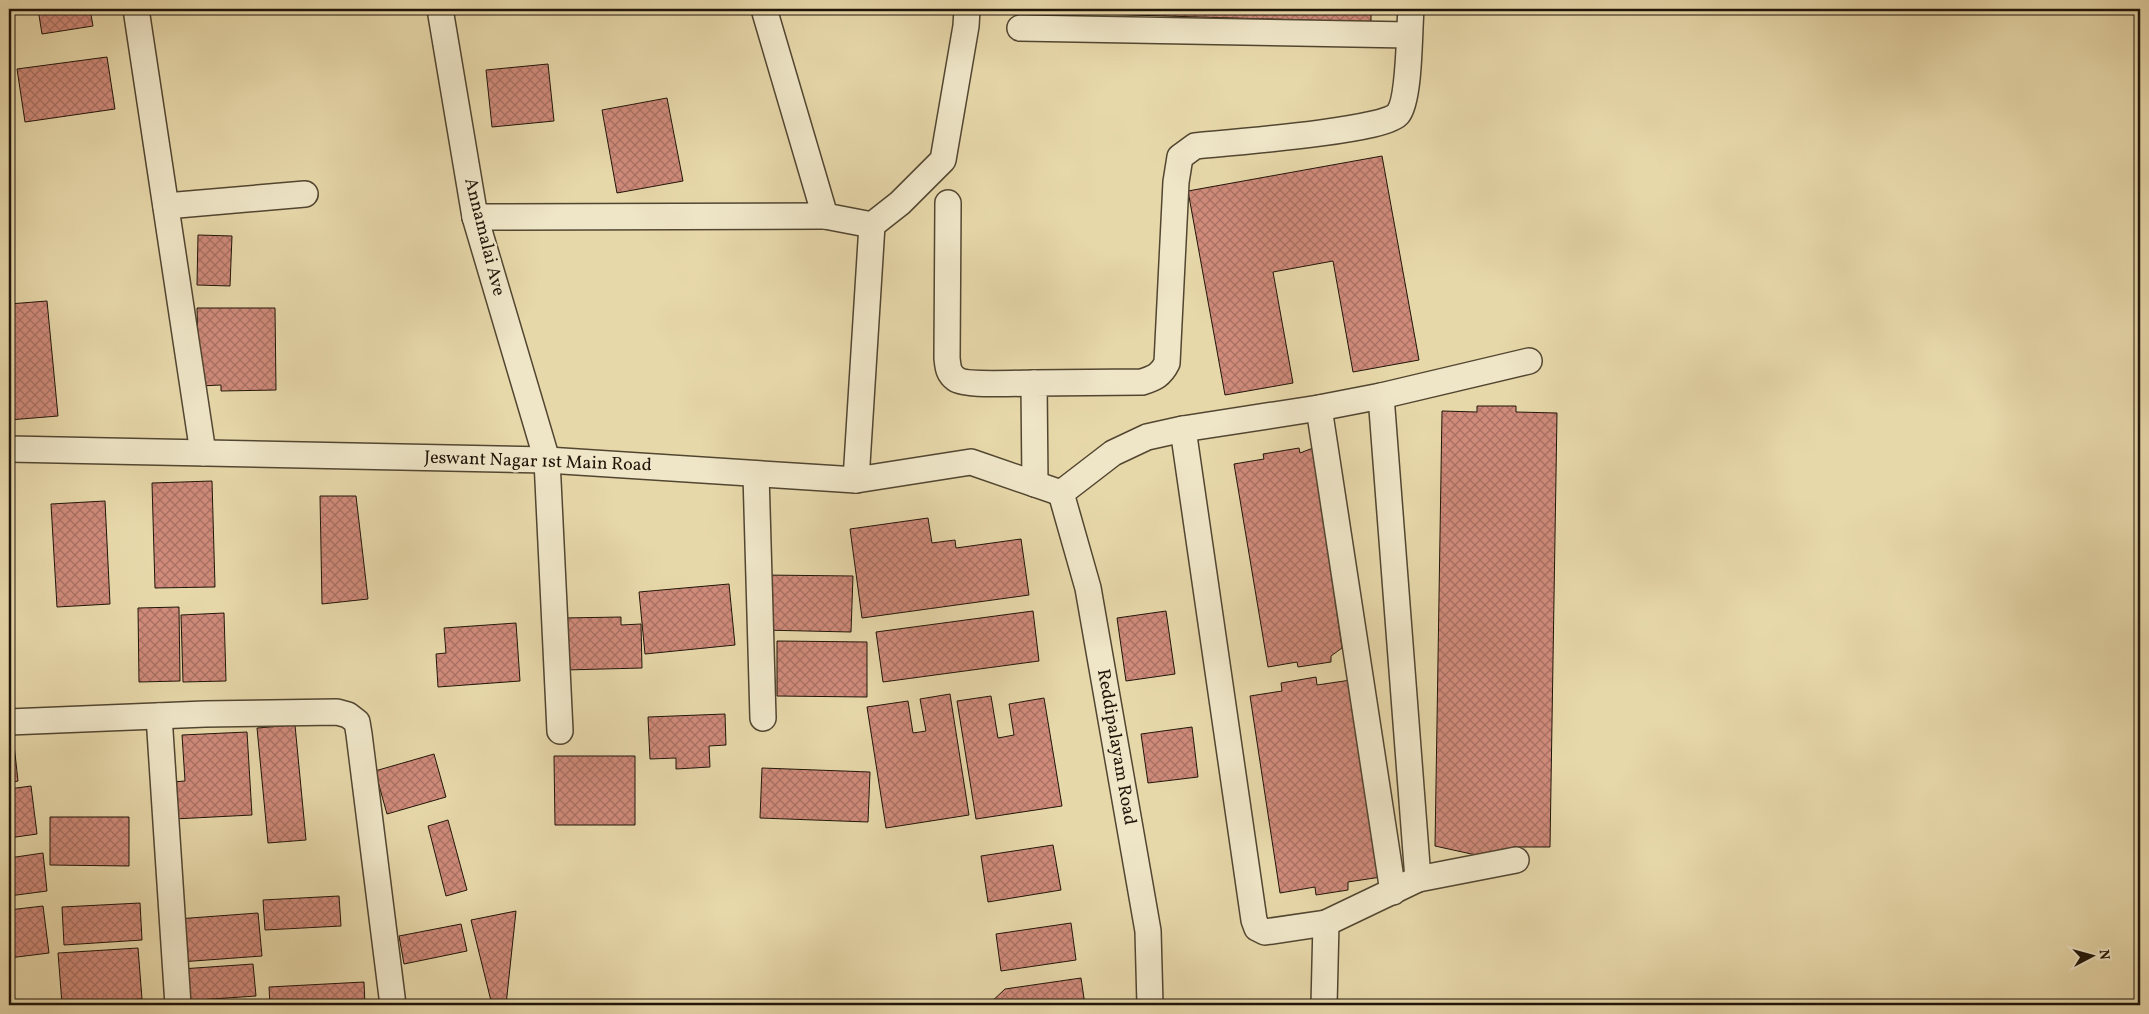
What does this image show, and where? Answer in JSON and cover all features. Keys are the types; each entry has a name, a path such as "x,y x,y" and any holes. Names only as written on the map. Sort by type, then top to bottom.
{"street":[{"path":"136,9 203,453"},
{"name":"Annamalai Ave","path":"440,9 476,217 547,460 560,731"},
{"path":"764,9 825,216"},
{"path":"856,480 872,225 900,203 943,160 966,26 967,9"},
{"path":"948,203 947,358 949,372 957,380 969,382 1034,383 1142,382 1153,379 1162,373 1167,363 1176,182 1180,156 1195,146 1332,131 1388,122 1398,115 1405,99 1411,9"},
{"path":"1020,28 1409,35"},
{"path":"166,206 305,194"},
{"path":"476,217 825,216 872,225"},
{"path":"1061,493 1113,453 1147,436 1183,428 1319,408 1381,396 1529,362"},
{"path":"1034,383 1035,484"},
{"path":"1381,396 1418,879"},
{"path":"1319,408 1393,892"},
{"path":"1183,428 1254,920 1257,928 1265,932 1326,923 1418,879 1516,860"},
{"name":"Jeswant Nagar 1st Main Road","path":"9,449 547,460 856,480 970,462 1061,493"},
{"path":"756,474 763,718"},
{"name":"Reddipalayam Road","path":"1061,493 1088,588 1146,921 1150,1005"},
{"path":"9,722 337,712 348,715 357,722 393,1005"},
{"path":"160,716 178,1005"},
{"path":"1324,1005 1326,923"}],"building":[{"path":"38,9 90,9 93,26 42,34"},
{"path":"992,9 1371,9 1371,22 992,11"},
{"path":"107,57 115,109 25,122 17,69"},
{"path":"548,64 554,121 492,127 486,70"},
{"path":"667,98 683,181 617,193 602,110"},
{"path":"1382,156 1419,360 1353,372 1333,261 1273,272 1293,383 1225,395 1188,191"},
{"path":"198,235 232,236 230,286 197,285"},
{"path":"47,301 58,416 9,420 9,304"},
{"path":"197,308 275,308 276,390 221,391 221,385 199,386"},
{"path":"1477,406 1516,406 1516,412 1557,413 1550,847 1513,847 1513,856 1476,855 1435,846 1442,411 1477,412"},
{"path":"1299,448 1300,453 1313,448 1342,648 1331,656 1331,662 1298,667 1297,662 1268,667 1234,464 1264,459 1263,454"},
{"path":"212,481 215,587 155,588 152,483"},
{"path":"320,496 356,496 368,599 322,604"},
{"path":"105,501 110,604 57,607 51,504"},
{"path":"928,518 932,543 955,540 956,548 1021,539 1029,595 862,618 850,529"},
{"path":"763,575 853,576 851,632 762,630"},
{"path":"729,584 735,645 645,654 639,592"},
{"path":"179,607 180,681 139,682 138,608"},
{"path":"1033,611 1039,661 883,682 876,632"},
{"path":"1166,611 1175,674 1126,681 1117,618"},
{"path":"224,613 226,681 183,682 181,615"},
{"path":"621,617 621,625 641,624 642,668 565,670 563,618"},
{"path":"516,623 520,681 438,687 436,654 446,653 444,628"},
{"path":"777,641 867,642 867,697 777,696"},
{"path":"1316,677 1317,685 1351,680 1381,877 1348,882 1348,890 1316,895 1315,887 1280,893 1250,696 1282,691 1281,683"},
{"path":"950,694 969,815 886,828 867,707 908,701 913,733 926,731 920,699"},
{"path":"991,696 998,738 1014,735 1009,704 1044,698 1062,806 976,819 957,701"},
{"path":"725,714 726,745 709,746 710,767 676,769 676,758 650,759 648,717"},
{"path":"295,725 306,840 268,843 257,728"},
{"path":"9,726 12,726 18,781 9,783"},
{"path":"1192,727 1198,777 1148,783 1141,734"},
{"path":"247,732 252,815 174,819 172,782 185,781 182,735"},
{"path":"434,754 446,797 387,814 375,771"},
{"path":"554,756 635,756 635,825 555,825"},
{"path":"762,768 870,772 868,822 760,818"},
{"path":"31,786 37,834 9,838 9,789"},
{"path":"50,817 129,817 129,866 50,865"},
{"path":"448,820 467,890 446,896 428,826"},
{"path":"1053,845 1061,890 988,902 981,856"},
{"path":"43,853 47,891 9,896 9,858"},
{"path":"339,896 341,926 265,930 263,900"},
{"path":"140,903 142,940 64,945 62,907"},
{"path":"43,906 49,953 9,958 9,910"},
{"path":"516,911 506,1005 492,1005 471,920"},
{"path":"258,913 262,956 180,962 177,919"},
{"path":"1071,923 1076,960 1001,971 996,934"},
{"path":"461,924 467,951 404,964 399,936"},
{"path":"138,948 142,999 62,1004 58,953"},
{"path":"253,964 256,996 183,1001 181,969"},
{"path":"1081,978 1085,1005 988,1005 1005,989"},
{"path":"364,982 365,1005 270,1005 269,987"},
{"path":"34,1000 35,1005 9,1005 9,1003"}]}
